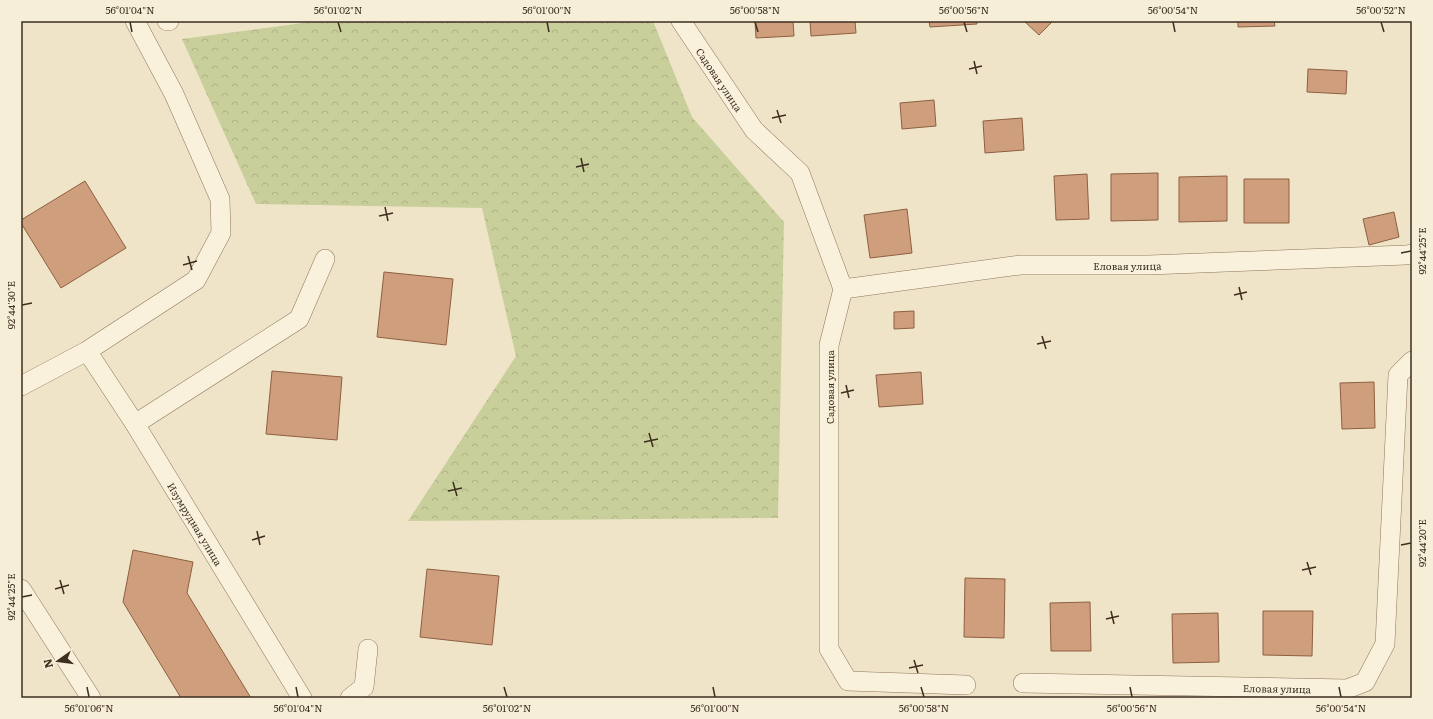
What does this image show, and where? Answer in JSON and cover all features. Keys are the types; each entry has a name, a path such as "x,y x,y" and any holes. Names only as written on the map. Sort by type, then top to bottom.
{"street":[{"path":"21,386 87,351 196,280 221,233 220,199 174,94 135,21"},
{"name":"Садовая улица","path":"681,21 754,130 800,173 843,289 829,345 829,649 848,681 966,685"},
{"name":"Еловая улица","path":"843,289 1020,265 1150,265 1412,254"},
{"path":"135,424 299,319 325,259"},
{"name":"Изумрудная улица","path":"87,351 135,424 302,698"},
{"name":"Еловая улица","path":"1023,683 1347,689 1365,682 1385,644 1398,375 1412,361"},
{"path":"21,588 91,698"},
{"path":"350,698 364,687 368,649"}],"green space":[{"path":"318,21 653,21 692,117 784,222 778,518 408,521 516,356 482,208 256,204 182,39"}],"building":[{"path":"755,21 793,21 794,36 756,38"},
{"path":"810,21 855,21 856,33 811,36"},
{"path":"929,21 977,21 977,24 930,27"},
{"path":"1024,21 1053,21 1039,35"},
{"path":"1238,21 1274,21 1275,26 1238,27"},
{"path":"1308,69 1347,71 1346,94 1307,92"},
{"path":"934,100 936,126 902,129 900,103"},
{"path":"1022,118 1024,150 985,153 983,121"},
{"path":"1158,173 1158,220 1111,221 1111,174"},
{"path":"1087,174 1089,219 1056,220 1054,176"},
{"path":"1227,176 1227,221 1179,222 1179,177"},
{"path":"1244,179 1289,179 1289,223 1244,223"},
{"path":"85,181 126,248 61,288 21,223 21,220"},
{"path":"907,209 912,253 870,258 864,215"},
{"path":"1394,212 1399,237 1369,245 1363,219"},
{"path":"384,272 453,279 446,345 377,337"},
{"path":"914,311 914,328 894,329 894,312"},
{"path":"272,371 342,377 337,440 266,434"},
{"path":"921,372 923,404 879,407 876,375"},
{"path":"1374,382 1375,428 1342,429 1340,383"},
{"path":"133,550 193,562 187,593 251,698 181,698 123,602"},
{"path":"427,569 499,576 492,645 420,637"},
{"path":"965,578 1005,579 1004,638 964,637"},
{"path":"1090,602 1091,651 1051,651 1050,603"},
{"path":"1263,611 1313,611 1312,656 1263,655"},
{"path":"1218,613 1219,662 1173,663 1172,614"}]}
